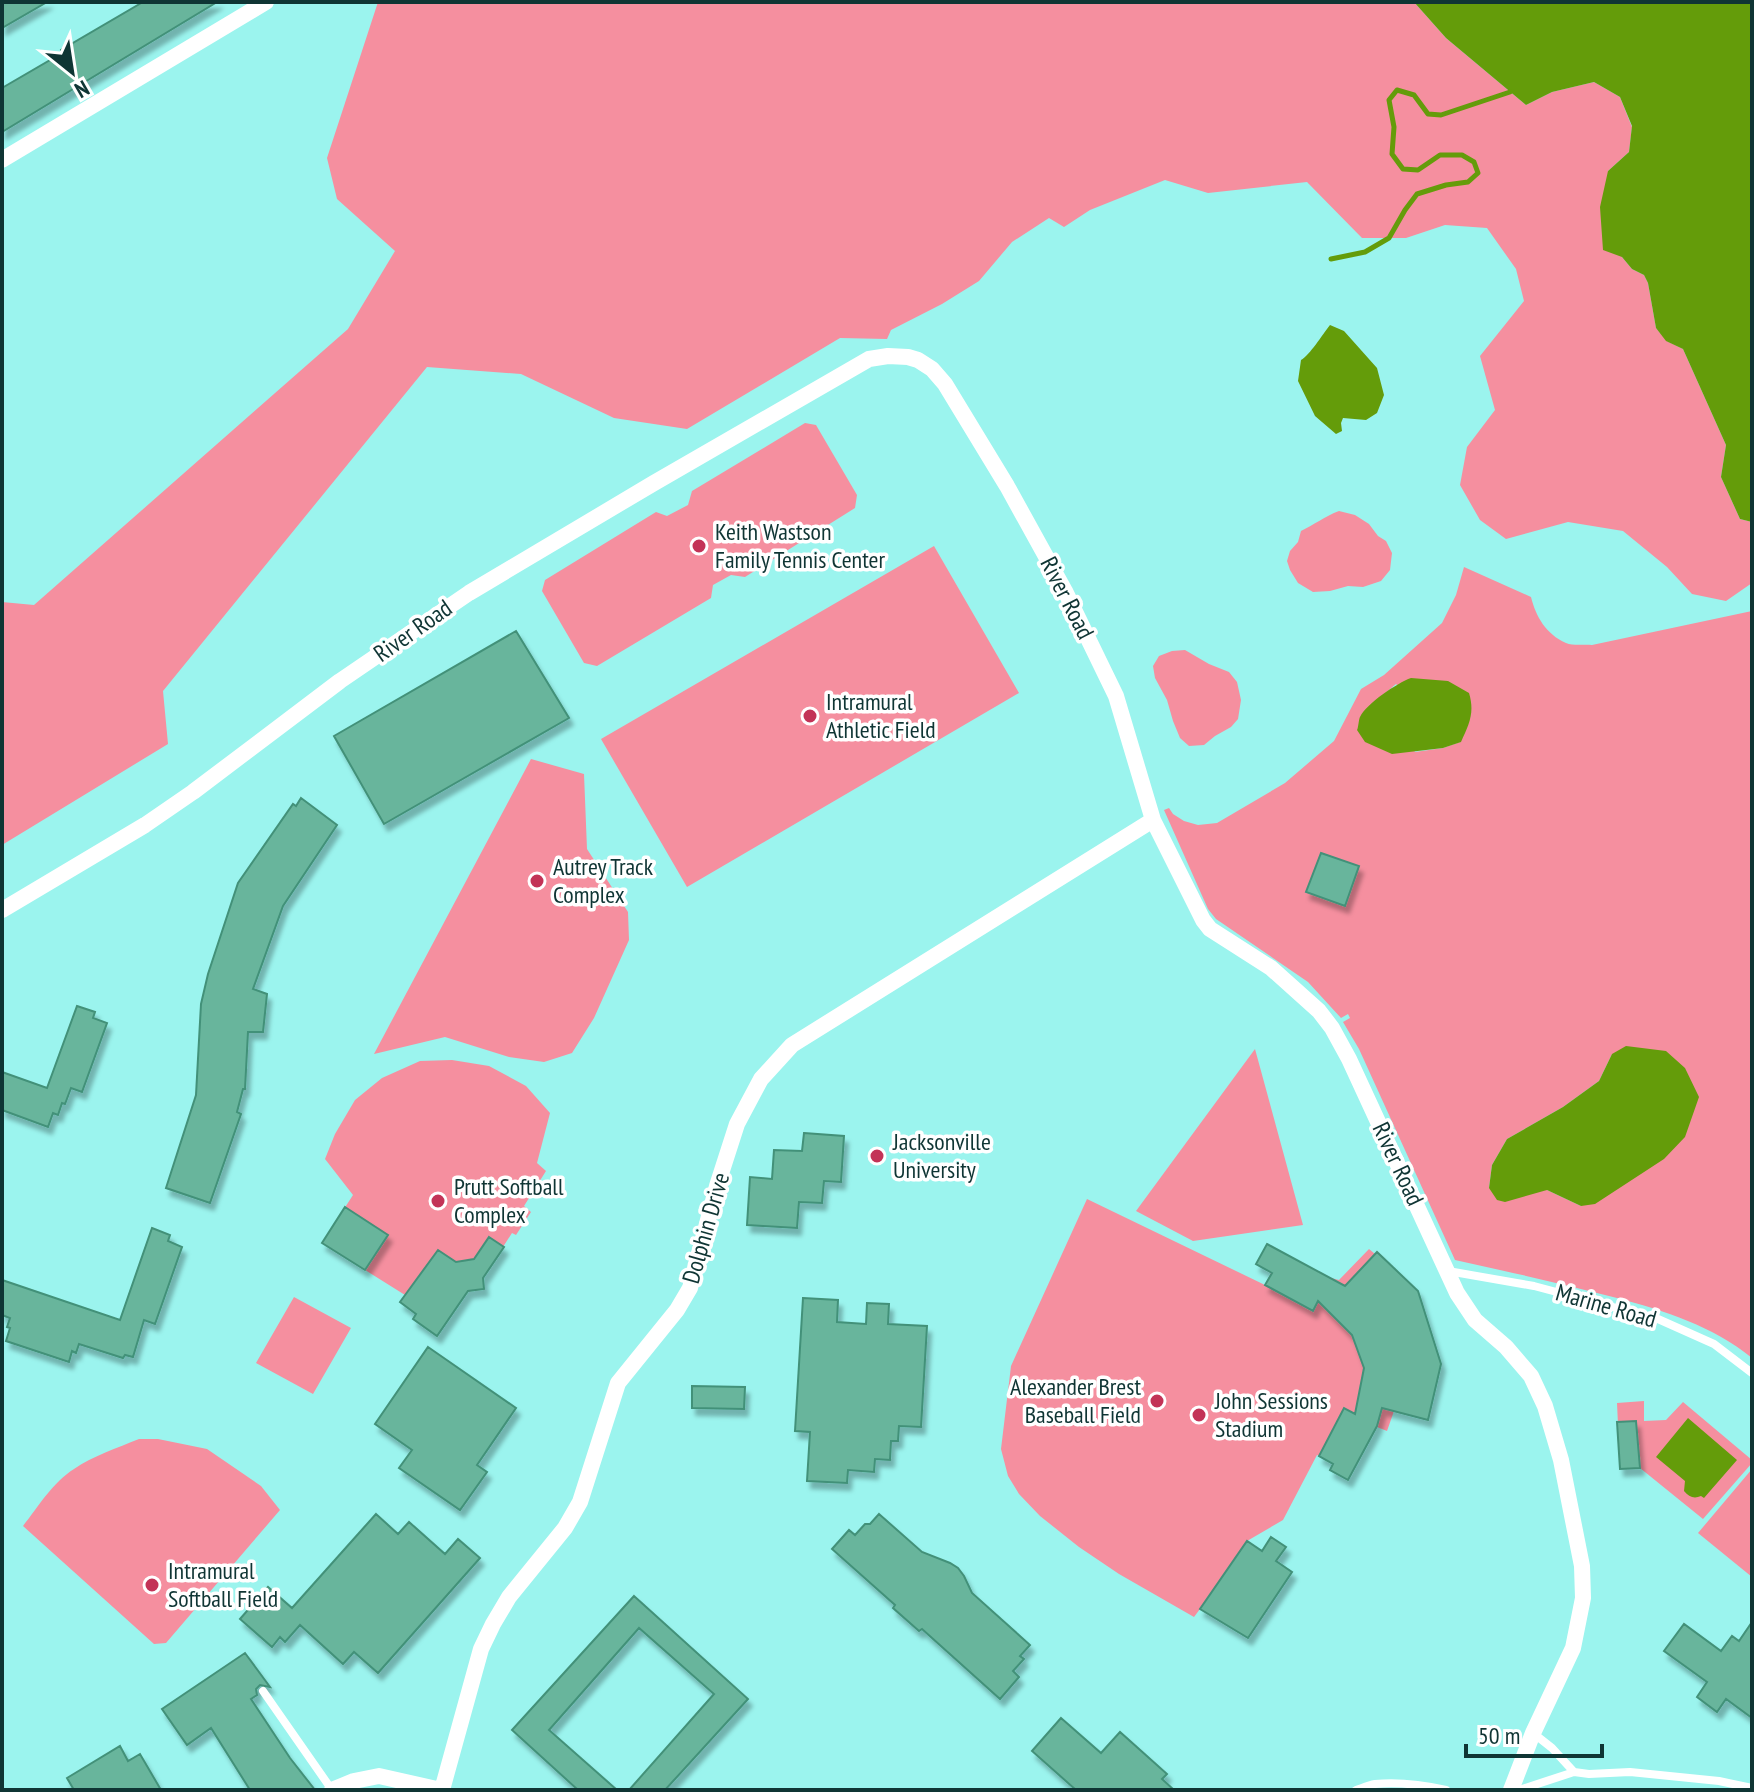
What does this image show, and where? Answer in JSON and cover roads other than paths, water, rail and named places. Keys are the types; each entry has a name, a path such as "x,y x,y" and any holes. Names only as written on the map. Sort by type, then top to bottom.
{"street":[{"path":"2,160 266,2"},
{"name":"River Road","path":"2,910 145,825 340,681 469,593 869,359 888,356 918,360 940,378 1007,486 1065,591 1116,696 1153,820 1194,904 1210,929 1271,968 1319,1011 1332,1028 1457,1293 1475,1320 1506,1347 1531,1376 1545,1406 1561,1460 1582,1566 1583,1598 1573,1648 1533,1733 1511,1790"},
{"name":"Dolphin Drive","path":"442,1790 481,1649 509,1597 565,1528 580,1502 618,1383 677,1310 690,1288 737,1124 761,1079 792,1045 1153,820"},
{"path":"332,1790 379,1776 442,1790"}],"lane":[{"name":"Marine Road","path":"1447,1270 1534,1286 1658,1319 1714,1344 1752,1373"},
{"path":"263,1691 332,1790"},
{"path":"1533,1733 1574,1772"},
{"path":"1519,1790 1574,1772 1630,1772 1719,1781 1752,1788"},
{"path":"1356,1790 1372,1784 1390,1784 1446,1790"}],"waterway":[{"path":"1331,259 1365,252 1389,238 1417,194 1468,182 1478,173 1474,162 1462,155 1440,155 1418,170 1403,169 1392,154 1394,127 1389,100 1397,90 1414,95 1428,114 1441,115 1510,92"}],"place":[{"name":"Keith Wastson Family Tennis Center","path":"699,546"},
{"name":"Intramural Athletic Field","path":"810,716"},
{"name":"Autrey Track Complex","path":"537,881"},
{"name":"Jacksonville University","path":"877,1156"},
{"name":"Prutt Softball Complex","path":"438,1201"},
{"name":"Alexander Brest Baseball Field","path":"1157,1401"},
{"name":"John Sessions Stadium","path":"1199,1415"},
{"name":"Intramural Softball Field","path":"152,1585"}]}
